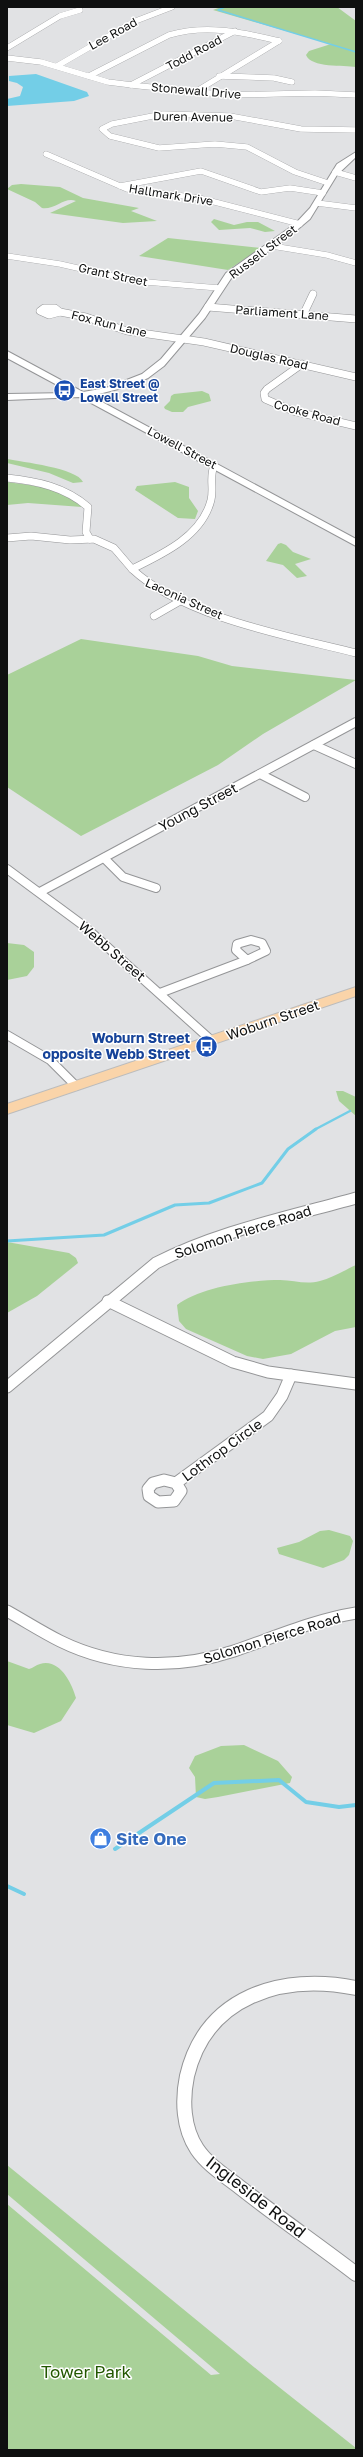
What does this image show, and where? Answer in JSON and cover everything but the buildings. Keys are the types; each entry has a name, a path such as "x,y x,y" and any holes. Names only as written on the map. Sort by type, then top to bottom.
{"main road":[{"name":"Woburn Street","path":"7,1109 356,991"}],"street":[{"name":"Lee Road","path":"57,66 133,22 172,7"},
{"path":"7,48 60,16 80,10"},
{"path":"89,76 175,33 211,29 235,31 279,41 195,92"},
{"name":"Todd Road","path":"131,85 235,31"},
{"name":"Stonewall Drive","path":"7,58 57,66 111,83 195,92 235,95 315,93 344,96 356,95"},
{"path":"220,76 239,79 278,78 292,82"},
{"name":"Duren Avenue","path":"328,183 295,172 251,148 220,144 173,148 150,147 110,136 104,133 102,129 109,124 137,117 168,114 230,116 301,129 356,130"},
{"name":"Hallmark Drive","path":"46,154 120,186 136,190 201,198 300,224"},
{"name":"Russell Street","path":"7,397 62,396 111,389 140,378 161,365 182,338 202,316 219,288 232,272 272,246 300,224 317,203 328,183 343,162 356,154"},
{"path":"120,186 201,170 261,192 290,188 323,192"},
{"path":"335,172 356,178"},
{"path":"317,203 356,208"},
{"path":"272,246 327,255 356,263"},
{"name":"Grant Street","path":"7,256 60,264 134,281 219,288"},
{"path":"304,313 313,294"},
{"name":"Parliament Lane","path":"208,306 253,312 304,313 356,319"},
{"name":"Fox Run Lane","path":"60,312 86,317 127,331 182,338"},
{"name":"Douglas Road","path":"182,338 356,377"},
{"name":"Lowell Street","path":"7,354 356,543"},
{"name":"Cooke Road","path":"302,364 268,389 264,393 265,399 276,406 356,426"},
{"path":"62,396 70,387"},
{"name":"Laconia Street","path":"214,466 211,471 211,499 202,520 193,530 165,552 132,570 140,579 182,600 246,624 356,653"},
{"path":"7,478 42,482 80,500 88,507 86,532 90,539"},
{"path":"7,538 25,536 70,540 90,539 99,541 114,548 132,570"},
{"path":"154,616 182,600"},
{"name":"Young Street","path":"40,892 356,722"},
{"path":"314,745 356,764"},
{"path":"260,774 305,797"},
{"path":"104,858 123,877 156,888"},
{"name":"Webb Street","path":"7,869 84,926 212,1040"},
{"path":"160,993 246,960"},
{"path":"7,1035 50,1060 76,1086"},
{"name":"Solomon Pierce Road","path":"7,1387 108,1301 156,1263 179,1251 228,1234 356,1198"},
{"path":"108,1301 234,1362 268,1372 356,1384"},
{"name":"Lothrop Circle","path":"176,1483 268,1416 282,1396 291,1375"},
{"name":"Solomon Pierce Road","path":"7,1611 68,1645 95,1655 136,1665 164,1665 213,1658 321,1619 356,1613"},
{"name":"Ingleside Road","path":"356,1988 326,1982 286,1984 252,1995 216,2019 197,2044 186,2079 184,2115 198,2149 211,2164 247,2193 356,2274"}],"green space":[{"path":"221,7 337,7 356,21 356,67 328,65 314,62 306,55 309,51 331,44 213,10"},
{"path":"21,184 60,187 83,198 139,208 131,211 157,221 123,223 50,213 76,201 68,200 51,207 42,208 35,202 7,189 12,185"},
{"path":"214,219 234,225 247,222 258,222 275,231 265,232 250,228 219,230 211,222"},
{"path":"168,238 261,248 228,270 139,256"},
{"path":"202,391 209,394 211,401 188,407 183,412 172,412 164,407 174,394"},
{"path":"7,459 60,469 79,477 83,482 73,483 49,473 7,463"},
{"path":"7,482 48,488 68,496 82,507 28,503 7,505"},
{"path":"175,482 189,487 189,498 198,511 195,519 178,518 135,490 137,486"},
{"path":"281,543 286,545 293,552 311,559 295,564 307,576 297,578 283,565 266,561 278,544"},
{"path":"81,639 198,656 232,666 356,680 263,734 218,765 81,836 7,787 7,675"},
{"path":"7,943 24,945 34,952 34,967 27,976 7,980"},
{"path":"336,1091 343,1091 356,1097 356,1116 339,1101"},
{"path":"7,1242 69,1253 76,1258 78,1263 37,1296 7,1313"},
{"path":"356,1265 356,1327 335,1331 291,1354 263,1359 247,1356 186,1329 179,1321 177,1305 187,1299 212,1289 241,1283 268,1280 315,1282 329,1278"},
{"path":"329,1530 350,1536 353,1541 349,1555 344,1560 323,1568 279,1554 277,1548 299,1542 320,1531"},
{"path":"7,1661 29,1669 39,1664 47,1663 59,1668 72,1686 76,1698 61,1721 34,1733 7,1725"},
{"path":"244,1745 278,1761 292,1777 290,1783 205,1799 196,1797 195,1777 189,1768 195,1756 221,1746"},
{"name":"Tower Park","path":"7,2165 265,2376 356,2448 356,2450 7,2450 7,2204 211,2375 220,2374 7,2194"}],"water":[{"path":"36,74 87,92 89,96 74,101 7,106 7,99 20,96 23,87 17,83 9,81 9,76"}],"waterway":[{"path":"225,7 218,10 356,52"},
{"path":"314,1130 350,1111"},
{"path":"7,1241 104,1235 175,1205 209,1203 262,1183 288,1149 316,1129"},
{"path":"115,1849 214,1783 279,1780 306,1802 339,1807 356,1805"},
{"path":"7,1886 24,1894"}],"place":[{"name":"East Street @ Lowell Street","path":"65,391"},
{"name":"Woburn Street opposite Webb Street","path":"206,1046"},
{"name":"Site One","path":"100,1839"}]}
